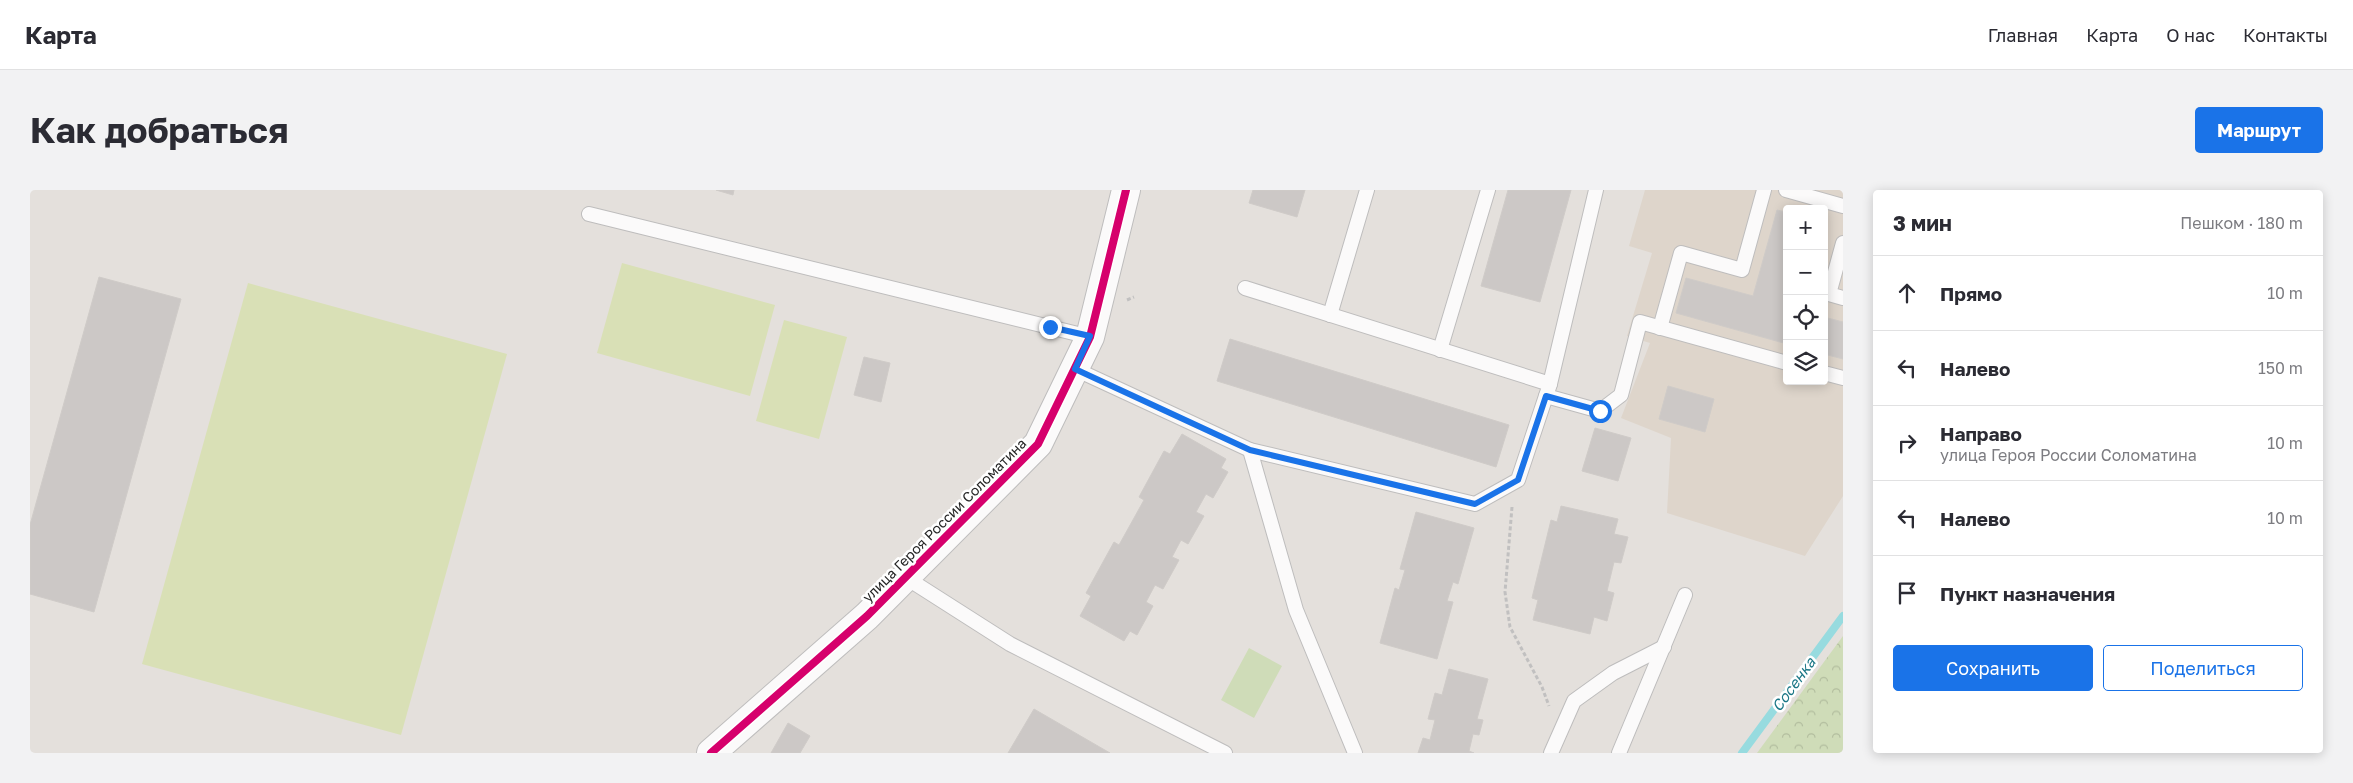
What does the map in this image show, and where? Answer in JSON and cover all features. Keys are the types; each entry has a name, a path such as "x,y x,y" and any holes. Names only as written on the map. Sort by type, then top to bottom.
{"street":[{"name":"улица Героя России Соломатина","path":"711,753 867,616 1038,444 1090,336 1126,190"}],"lane":[{"path":"1330,315 1367,190"},
{"path":"1440,350 1488,190"},
{"path":"1075,369 1250,450 1475,504 1518,480 1548,390 1596,190"},
{"path":"1660,328 1681,253 1742,270 1764,190"},
{"path":"1786,190 1843,206"},
{"path":"588,214 1090,336"},
{"path":"1843,243 1829,294 1843,298"},
{"path":"1244,288 1440,350 1600,411 1620,395 1640,322 1783,362"},
{"path":"1828,374 1843,378"},
{"path":"1250,450 1296,610 1355,753"},
{"path":"905,577 1010,644 1225,753"},
{"path":"1619,753 1685,595"},
{"path":"1551,753 1574,701 1614,673 1664,647"}],"path":[{"path":"1518,480 1510,515 1505,592 1510,627 1542,687 1559,735"}],"shaded area":[{"path":"1645,190 1843,190 1843,496 1805,556 1667,513 1671,438 1621,418 1650,343 1627,336 1652,253 1629,246"}],"green space":[{"path":"622,263 775,305 750,396 597,353"},
{"path":"248,283 507,354 401,735 142,664"},
{"path":"784,320 847,337 819,439 756,421"},
{"path":"1843,636 1843,753 1757,753"},
{"path":"1249,648 1282,666 1254,718 1221,700"}],"building":[{"path":"716,190 734,190 733,195"},
{"path":"1253,190 1305,190 1297,217 1249,203"},
{"path":"1508,190 1571,190 1540,302 1481,286"},
{"path":"1777,210 1783,211 1783,343 1676,313 1686,278 1753,296"},
{"path":"99,277 181,299 94,612 30,594 30,525"},
{"path":"1828,318 1843,322 1843,359 1828,355"},
{"path":"1230,339 1509,425 1496,467 1217,381"},
{"path":"864,357 890,363 881,402 854,395"},
{"path":"1668,386 1714,399 1705,432 1659,419"},
{"path":"1595,428 1631,438 1618,481 1582,471"},
{"path":"1182,434 1226,459 1221,468 1228,472 1213,498 1206,494 1196,512 1204,516 1188,544 1181,540 1172,557 1179,560 1163,589 1155,585 1146,602 1153,606 1137,635 1130,631 1124,641 1080,616 1091,596 1086,593 1114,542 1119,545 1144,500 1139,497 1164,451 1170,454"},
{"path":"1561,506 1618,519 1614,534 1628,537 1621,563 1614,562 1607,591 1614,593 1607,621 1594,617 1590,634 1533,620 1538,600 1532,598 1551,520 1557,522"},
{"path":"1416,512 1474,528 1458,584 1453,582 1447,601 1453,602 1437,659 1380,643 1395,588 1399,590 1405,570 1400,569"},
{"path":"1449,669 1488,679 1477,719 1483,720 1479,735 1473,734 1469,751 1474,753 1418,753 1423,738 1430,740 1435,720 1428,719 1435,693 1442,695"},
{"path":"1034,709 1110,753 1008,753"},
{"path":"788,723 810,736 800,753 771,753"}],"waterway":[{"name":"Сосенка","path":"1742,753 1843,616"}],"cycle path":[{"path":"711,753 867,616 1038,444 1090,337 1126,190"}],"route":[{"path":"1050,327 1090,336 1075,369 1250,450 1475,504 1518,480 1546,396 1600,411"}]}
